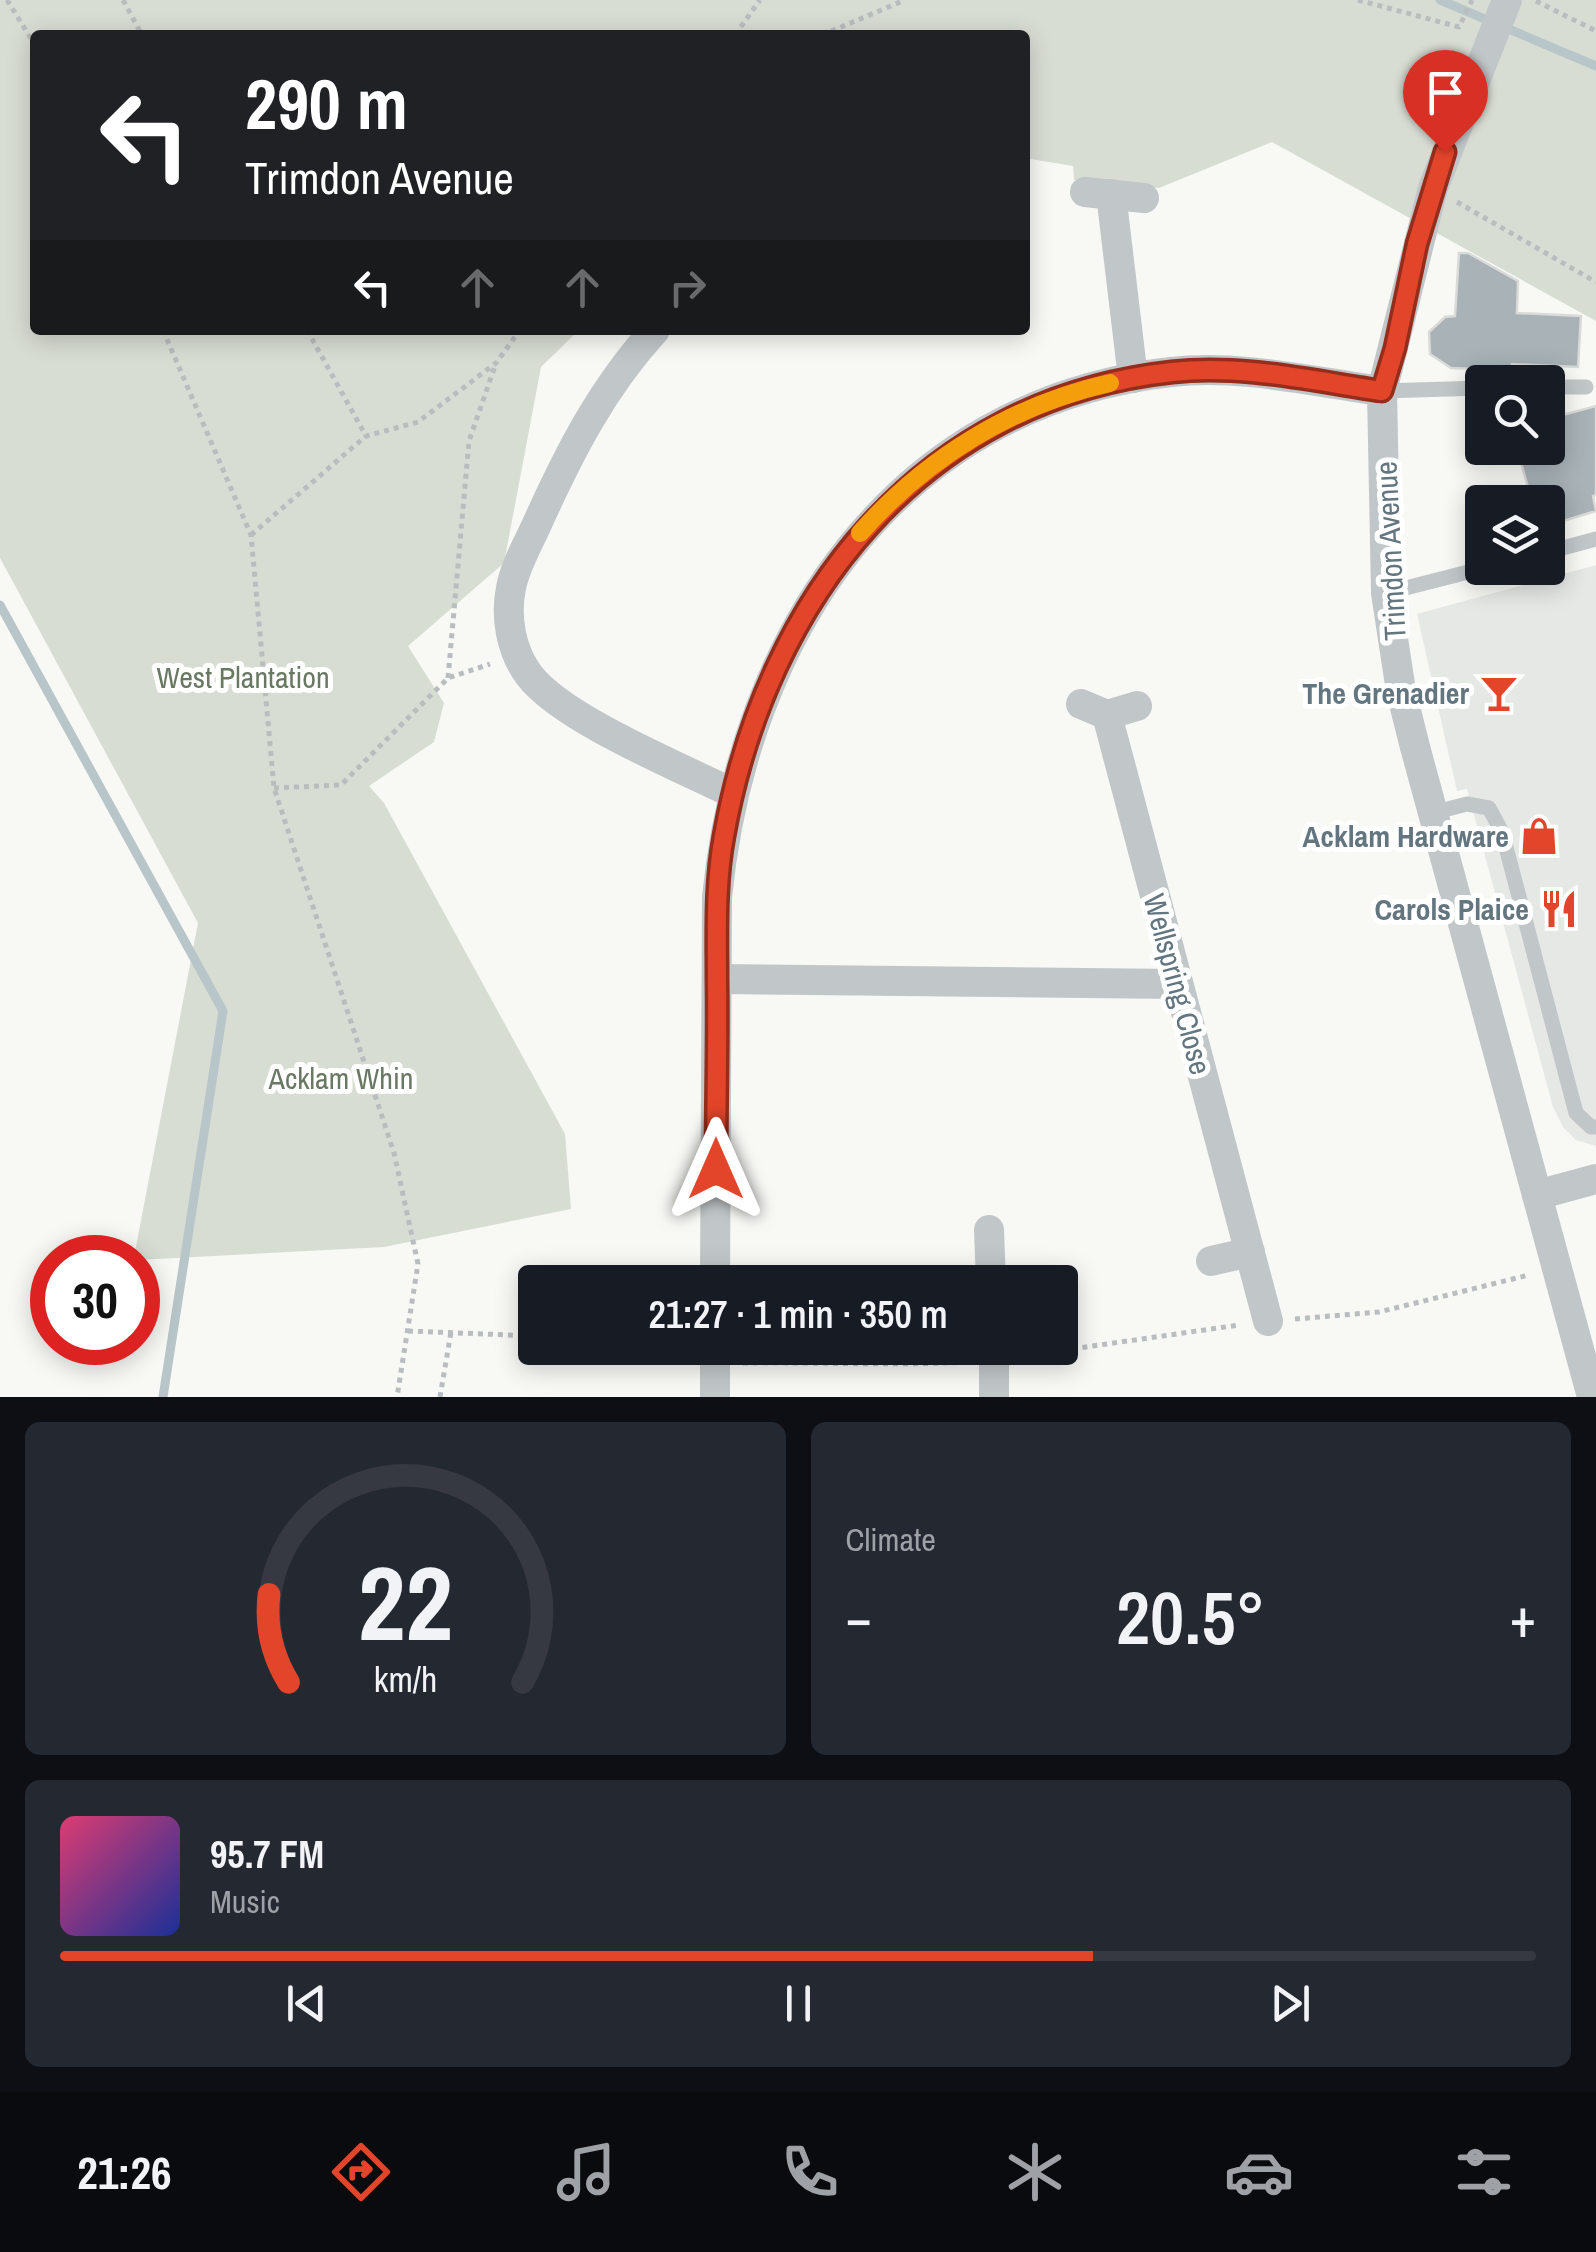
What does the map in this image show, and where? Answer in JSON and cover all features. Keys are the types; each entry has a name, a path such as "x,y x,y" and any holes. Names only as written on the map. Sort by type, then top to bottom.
{"street":[{"name":"Trimdon Avenue","path":"1506,0 1433,188 1382,391 1386,593 1401,691 1432,813 1592,1397"},
{"path":"1133,378 1098,193 1144,198"},
{"path":"651,335 598,400 568,455 511,586 508,612 517,656 543,690 570,711 732,793"},
{"path":"715,1265 717,897 732,793 755,718 782,658 820,589 862,531 902,490 956,447 1008,418 1062,396 1133,378 1208,370 1382,391"},
{"name":"Wellspring Close","path":"1137,706 1094,709 1177,984 1268,1321"},
{"path":"718,980 1177,984"},
{"path":"1537,1195 1596,1179"},
{"path":"989,1230 991,1265"},
{"path":"1211,1261 1250,1252"},
{"path":"715,1365 715,1397"},
{"path":"994,1365 994,1397"}],"lane":[{"path":"1565,387 1586,387"},
{"path":"1382,391 1465,389"},
{"path":"1565,548 1596,540"},
{"path":"1386,593 1465,573"},
{"path":"1432,813 1466,804 1489,808 1502,832 1576,1113 1591,1128 1596,1127"}],"path":[{"path":"6,0 30,37"},
{"path":"123,0 139,30"},
{"path":"739,30 760,0"},
{"path":"834,30 906,0"},
{"path":"1358,0 1459,28 1472,0"},
{"path":"1533,0 1596,31"},
{"path":"1433,188 1596,282"},
{"path":"165,335 251,535 274,788 394,1153 418,1264 397,1397"},
{"path":"310,335 366,436"},
{"path":"448,678 469,440 496,363 516,335"},
{"path":"251,535 366,436 418,422 496,363"},
{"path":"274,788 341,785 448,678 517,656"},
{"path":"1078,1344 1379,1312 1557,1268"},
{"path":"408,1330 518,1335"},
{"path":"440,1397 451,1332"}],"shaded area":[{"path":"1596,565 1596,1146 1576,1140 1563,1127 1553,1107 1467,789 1457,791 1417,614 1523,585 1565,585 1565,573"}],"green space":[{"path":"0,0 1596,0 1596,321 1272,142 1159,188 1074,180 1073,166 1030,159 1030,30 30,30 30,335 574,335 541,367 504,563 408,646 444,703 434,742 369,786 384,803 565,1134 571,1209 384,1247 160,1259 160,1235 138,1235 198,923 0,558"}],"building":[{"path":"1459,253 1468,253 1518,281 1517,313 1581,316 1578,367 1512,364 1451,368 1430,354 1429,332 1445,317 1455,316"},
{"path":"1596,406 1596,511 1565,520 1565,485 1527,485 1522,465 1565,465 1565,414"}],"waterway":[{"path":"1440,0 1596,66"},
{"path":"0,605 223,1011 163,1397"}],"slow traffic":[{"path":"860,533 902,490 956,447 1048,400 1110,383"}],"place":[{"name":"The Grenadier","path":"1499,693"},
{"name":"Acklam Hardware","path":"1539,836"},
{"name":"Carols Plaice","path":"1559,909"}],"route":[{"path":"716,1169 717,897 723,840 732,793 755,718 820,589 862,531 902,490 956,447 1048,400 1133,378 1208,370 1382,391 1417,244 1445,152"}],"park label":[{"name":"West Plantation","path":"243,677"},
{"name":"Acklam Whin","path":"341,1078"}]}
